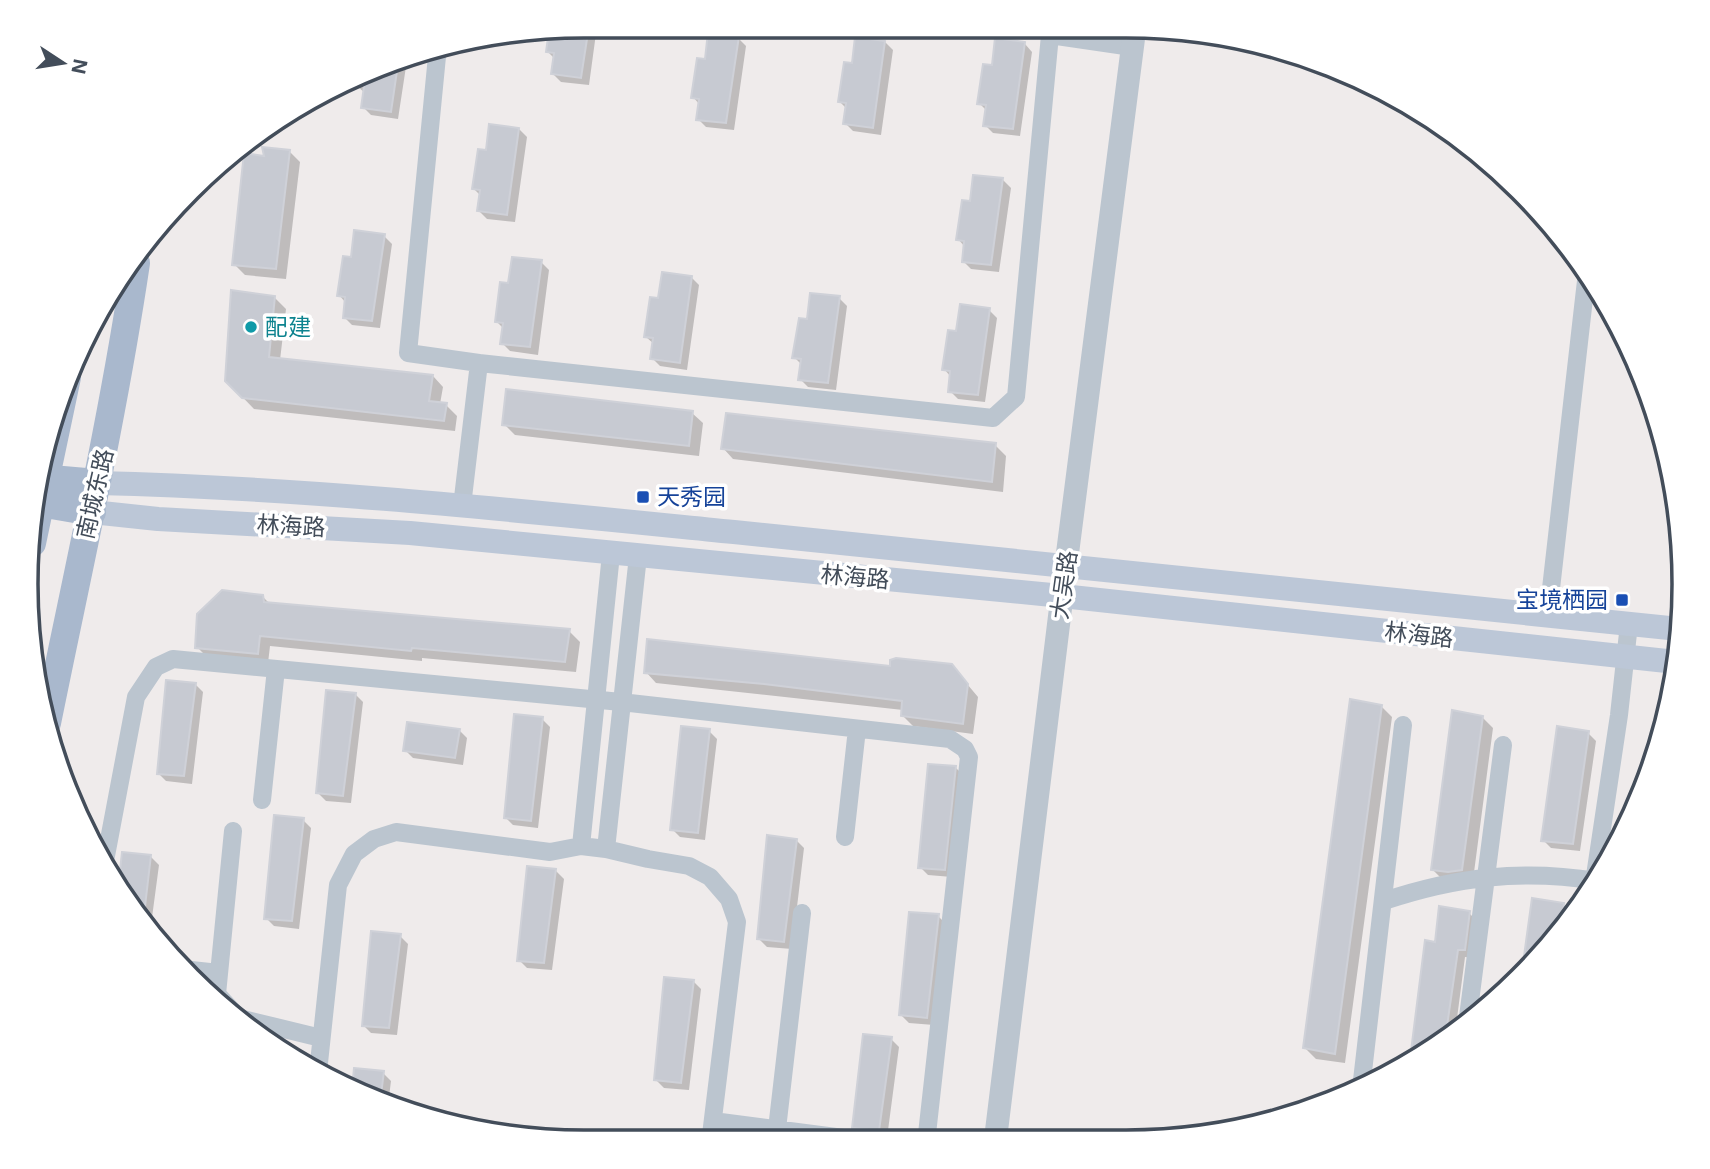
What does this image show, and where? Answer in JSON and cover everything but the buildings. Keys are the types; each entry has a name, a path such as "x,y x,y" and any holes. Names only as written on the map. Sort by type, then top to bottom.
{"main road":[{"name":"南城东路","path":"51,702 108,436 134,277"},
{"name":"林海路","path":"47,489 97,483 310,493 462,506 1067,564 1669,628"},
{"name":"林海路","path":"46,493 92,512 158,519 410,533 1062,596 1666,661"}],"street":[{"path":"437,59 408,353 993,418 1016,397 1046,38"},
{"name":"大吴路","path":"997,1130 1134,38"},
{"path":"1548,615 1585,291"},
{"path":"462,506 480,363"},
{"path":"580,846 611,554"},
{"path":"606,849 638,556"},
{"path":"1597,859 1629,624"},
{"path":"107,849 136,697 156,667 173,659 621,702 950,739 965,749 969,757 927,1130"},
{"path":"262,800 275,670"},
{"path":"1363,1076 1402,725"},
{"path":"845,837 857,729"},
{"path":"1469,1009 1503,745"},
{"path":"217,989 233,831"},
{"path":"319,1061 338,884 354,854 374,839 396,832 550,852 580,846 606,849 689,866 710,877 729,899 737,922 712,1130"},
{"path":"1384,901 1417,890 1487,877 1530,874 1583,882"},
{"path":"777,1129 802,913"},
{"path":"198,971 219,973"},
{"path":"260,1023 321,1038"},
{"path":"713,1121 780,1130"}],"place":[{"name":"配建","path":"251,327"},
{"name":"天秀园","path":"643,497"},
{"name":"宝境栖园","path":"1622,600"}]}
